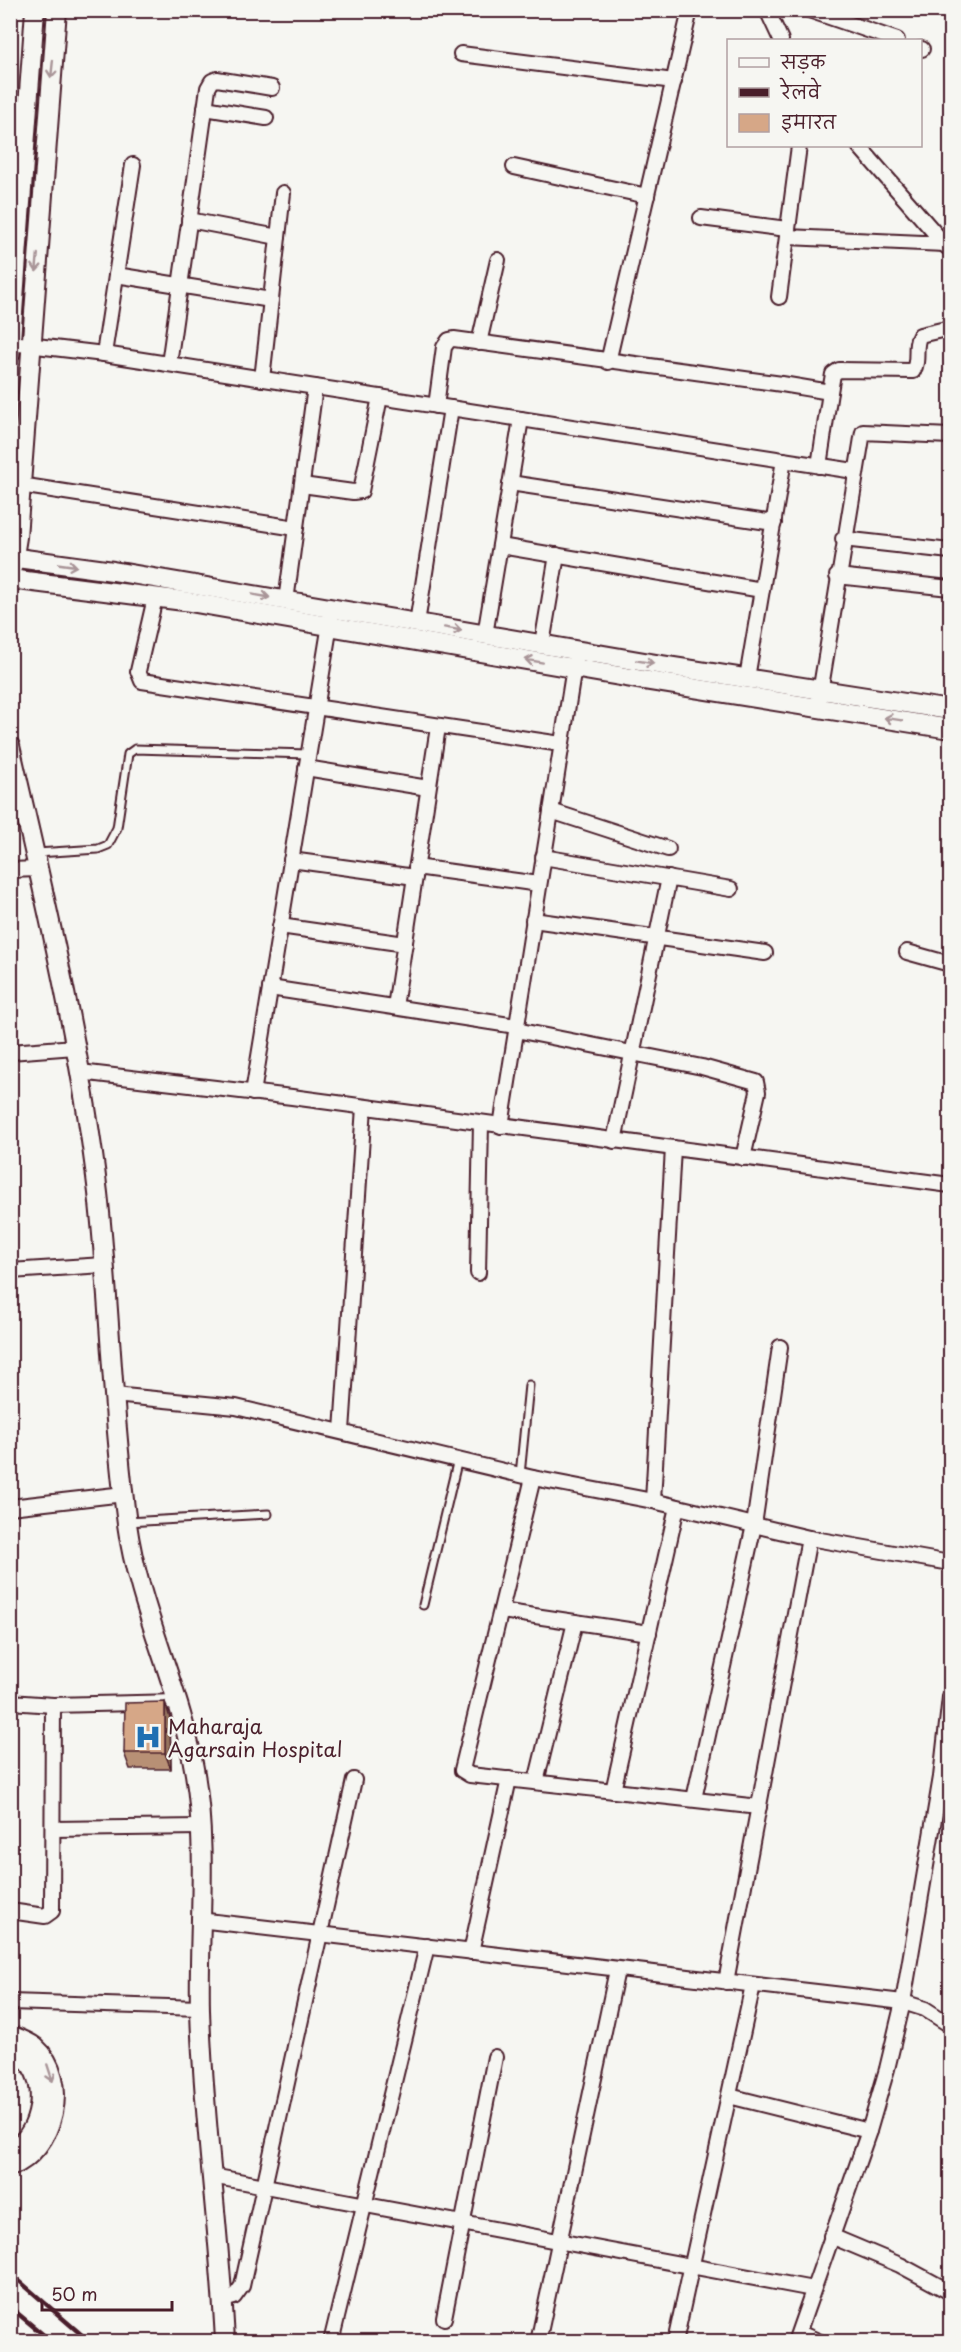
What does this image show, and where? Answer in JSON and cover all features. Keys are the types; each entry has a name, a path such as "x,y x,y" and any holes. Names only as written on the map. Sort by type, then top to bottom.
{"street":[{"path":"35,10 11,348 30,345 104,354 854,471"},
{"path":"57,10 12,563 286,601 331,617 819,699 951,710"},
{"path":"608,362 690,10"},
{"path":"767,10 781,39"},
{"path":"809,10 894,39"},
{"path":"461,54 674,81"},
{"path":"170,364 208,88 212,81 272,88"},
{"path":"205,108 266,117"},
{"path":"779,297 798,147"},
{"path":"860,147 948,247"},
{"path":"104,354 133,165"},
{"path":"514,167 647,196"},
{"path":"262,379 283,193"},
{"path":"701,218 787,233 948,247"},
{"path":"189,220 278,237"},
{"path":"479,343 498,260"},
{"path":"116,275 271,300"},
{"path":"819,466 833,374 839,370 913,371 917,364 917,344 920,335 951,328"},
{"path":"436,406 446,343 454,339 830,392"},
{"path":"286,601 315,387"},
{"path":"302,485 353,492 361,491 380,397"},
{"path":"417,623 450,408"},
{"path":"485,635 521,419"},
{"path":"819,699 861,435 866,430 951,436"},
{"path":"747,678 784,460"},
{"path":"510,483 774,524"},
{"path":"20,485 296,528"},
{"path":"843,539 951,550"},
{"path":"500,546 762,590"},
{"path":"542,644 557,555"},
{"path":"837,576 951,588"},
{"path":"10,579 155,598 331,617 417,623 542,644 575,659 747,678 819,699 951,729"},
{"path":"155,598 138,671 142,681 561,744"},
{"path":"253,1093 331,617"},
{"path":"501,1125 575,659"},
{"path":"395,1007 438,727"},
{"path":"10,746 13,770 36,861 80,1072 98,1194 114,1395 127,1522 135,1571 178,1702 195,1772 200,1827 200,2008 203,2081 225,2342"},
{"path":"307,761 428,788"},
{"path":"551,811 668,849"},
{"path":"543,857 731,889"},
{"path":"291,860 539,884"},
{"path":"10,870 36,861"},
{"path":"614,1141 669,878"},
{"path":"533,920 765,953"},
{"path":"280,926 405,944"},
{"path":"907,952 951,964"},
{"path":"270,988 516,1028 756,1082 758,1092 743,1158"},
{"path":"10,1052 75,1047"},
{"path":"80,1072 364,1107 951,1185"},
{"path":"342,1431 364,1107"},
{"path":"478,1273 481,1123"},
{"path":"652,1501 673,1148"},
{"path":"10,1271 104,1265"},
{"path":"694,1799 754,1525 780,1347"},
{"path":"114,1395 236,1407 526,1476 652,1501 809,1538 951,1563"},
{"path":"526,1476 501,1611 462,1770 470,1775 759,1806"},
{"path":"10,1507 124,1494"},
{"path":"613,1791 677,1507"},
{"path":"726,1982 809,1538"},
{"path":"501,1611 649,1633"},
{"path":"536,1782 575,1622"},
{"path":"797,2335 869,2131 903,2002 941,1777 951,1696"},
{"path":"10,1702 53,1706 178,1702"},
{"path":"10,1911 45,1916 51,1914 53,1706"},
{"path":"471,1952 509,1779"},
{"path":"223,2300 234,2297 242,2286 354,1780"},
{"path":"52,1829 200,1827"},
{"path":"199,1920 903,2002 925,2009 951,2025"},
{"path":"331,2342 427,1946"},
{"path":"538,2342 616,1970"},
{"path":"675,2342 753,1985"},
{"path":"10,2002 200,2008"},
{"path":"10,2035 35,2046 47,2063 54,2082 50,2128 39,2147 19,2164 10,2167"},
{"path":"10,2049 24,2056 33,2068 39,2090 39,2112 31,2132 10,2150"},
{"path":"444,2318 495,2057"},
{"path":"729,2096 869,2131"},
{"path":"212,2176 813,2289"},
{"path":"831,2236 900,2265 951,2292"}],"lane":[{"path":"36,861 108,845 117,828 128,754 135,749 307,761"},
{"path":"526,1476 529,1385"},
{"path":"423,1605 458,1458"},
{"path":"127,1522 268,1514"},
{"path":"797,2335 829,2342"}],"building":[{"path":"165,1702 165,1753 124,1753 125,1703"}],"railway":[{"path":"10,2273 90,2342"},
{"path":"10,2307 52,2342"}],"place":[{"name":"Maharaja Agarsain Hospital","path":"148,1737"}]}
